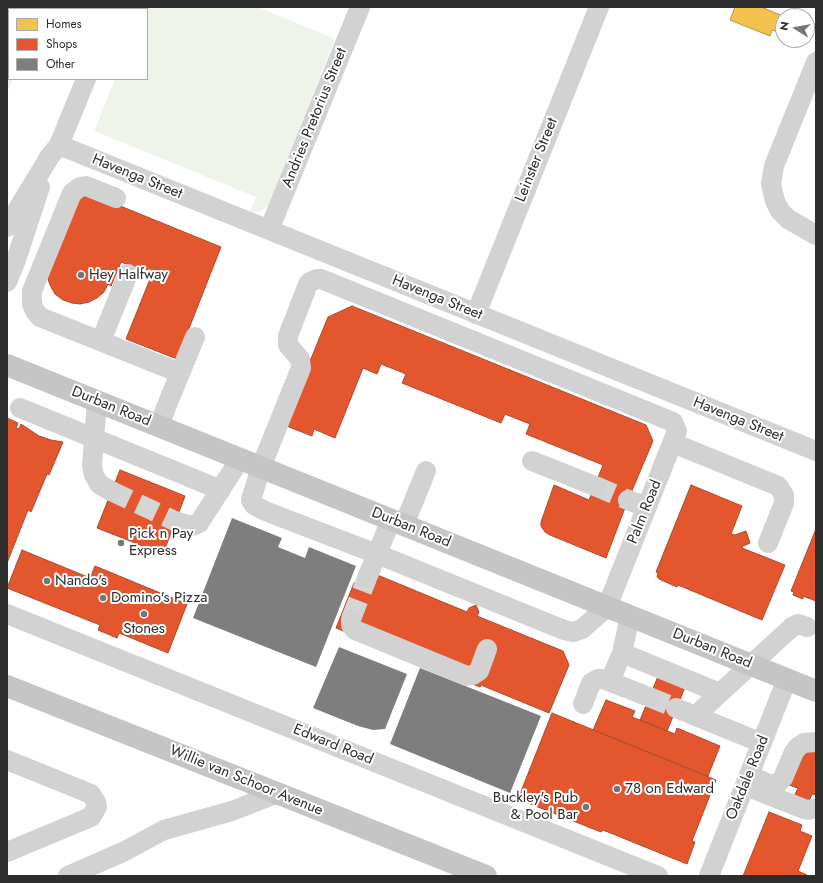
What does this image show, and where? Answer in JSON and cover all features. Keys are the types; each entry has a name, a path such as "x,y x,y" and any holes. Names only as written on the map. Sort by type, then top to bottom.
{"main road":[{"name":"Durban Road","path":"7,364 397,523 816,691"},
{"name":"Willie van Schoor Avenue","path":"7,686 486,876"},
{"path":"7,703 67,710"}],"street":[{"name":"Andries Pretorius Street","path":"269,230 360,7"},
{"name":"Leinster Street","path":"476,314 599,7"},
{"path":"816,62 774,166 771,184 775,201 780,211 788,219 816,235"},
{"path":"7,282 54,151 86,80"},
{"name":"Havenga Street","path":"54,151 269,230 816,451"},
{"path":"7,227 54,151"},
{"path":"116,198 86,186 80,187 72,193 32,292 31,298 35,311 40,317 180,373"},
{"path":"101,341 128,274"},
{"name":"Palm Road","path":"261,467 301,368 300,359 288,344 288,336 308,284 317,279 329,282 669,419 673,422 677,431 607,607"},
{"path":"159,426 195,337"},
{"path":"97,401 92,466 94,475 99,484 111,491"},
{"path":"20,408 221,490"},
{"path":"673,443 778,486 784,495 784,503 768,543"},
{"path":"175,521 192,526 199,522 240,459"},
{"path":"532,461 595,486"},
{"path":"261,467 251,500 254,505 265,511 377,554 568,631 578,631 582,629 607,607"},
{"path":"367,578 377,554 397,523 426,470"},
{"path":"628,500 647,507"},
{"name":"Edward Road","path":"7,614 658,876"},
{"path":"610,682 622,653 630,616"},
{"path":"351,619 351,625 355,630 467,676 473,675 479,671 488,649"},
{"path":"695,716 792,628 798,624 807,626"},
{"path":"622,653 720,693"},
{"path":"582,704 589,687 594,680 603,679 649,697"},
{"name":"Oakdale Road","path":"709,876 787,680"},
{"path":"676,708 762,743"},
{"path":"747,780 777,784 783,778 794,752 798,747 804,743 816,742"},
{"path":"7,760 91,794 97,807 91,817 9,846"},
{"path":"747,780 804,809 809,810 816,808"},
{"path":"75,875 164,830 232,811 278,793"}],"shaded area":[{"path":"7,7 41,7 8,8 8,80 13,80 7,93"},
{"path":"258,7 335,39 269,204 262,211 250,211 256,197 94,131 115,80 148,80 148,8 144,8"}],"building: Homes":[{"path":"735,7 761,7 775,13 775,31 772,30 770,36 730,20"}],"building: Shops":[{"name":"Hey Halfway","path":"81,190 221,247 177,359 126,339 152,274 121,262 111,286 108,284 104,292 89,302 80,304 72,303 63,300 55,294 47,276"},
{"path":"352,306 646,425 653,441 628,500 606,558 550,535 545,532 541,526 541,522 554,485 589,500 603,465 526,434 530,424 505,414 501,423 402,383 406,374 381,364 377,374 363,368 335,438 314,429 312,436 284,425 328,317"},
{"path":"7,418 18,423 16,428 19,429 21,424 39,436 63,442 49,475 47,474 31,512 28,510 7,563"},
{"path":"120,470 185,496 163,554 97,528"},
{"path":"691,485 742,506 731,534 735,535 746,531 750,543 742,548 785,565 762,620 678,585 677,587 657,577 658,573 656,572"},
{"path":"816,529 816,601 803,596 803,599 793,595 794,592 791,591"},
{"path":"22,550 90,578 95,566 187,604 168,653 119,633 117,638 98,630 100,625 7,588"},
{"path":"375,574 467,612 469,608 476,605 479,612 477,616 563,651 569,665 549,713 481,685 480,687 336,628 354,583"},
{"path":"659,674 686,685 667,731 640,720"},
{"path":"606,700 635,711 632,717 675,734 677,728 720,746 708,776 593,730"},
{"name":"78 on Edward","path":"552,713 716,780 692,841 695,842 687,864 603,830 601,832 518,799"},
{"path":"812,750 816,752 816,795 812,794 807,806 792,801 798,788 789,785 801,755"},
{"path":"769,812 802,825 800,831 812,836 798,871 809,876 743,876"}],"building: Other":[{"path":"232,518 282,538 278,547 305,558 309,547 356,566 316,667 193,618"},
{"path":"339,647 407,674 385,729 373,730 358,726 313,708"},
{"path":"420,668 541,716 510,793 390,744"}],"tunnel":[{"path":"595,486 628,500"},
{"path":"111,491 175,521"},
{"path":"351,619 367,578"},
{"path":"649,697 676,708"}],"place":[{"name":"Hey Halfway","path":"81,275"},
{"name":"Pick n Pay Express","path":"121,543"},
{"name":"Nando's","path":"47,581"},
{"name":"Domino's Pizza","path":"103,598"},
{"name":"Stones","path":"144,614"},
{"name":"78 on Edward","path":"617,789"},
{"name":"Buckley's Pub & Pool Bar","path":"586,807"}]}
